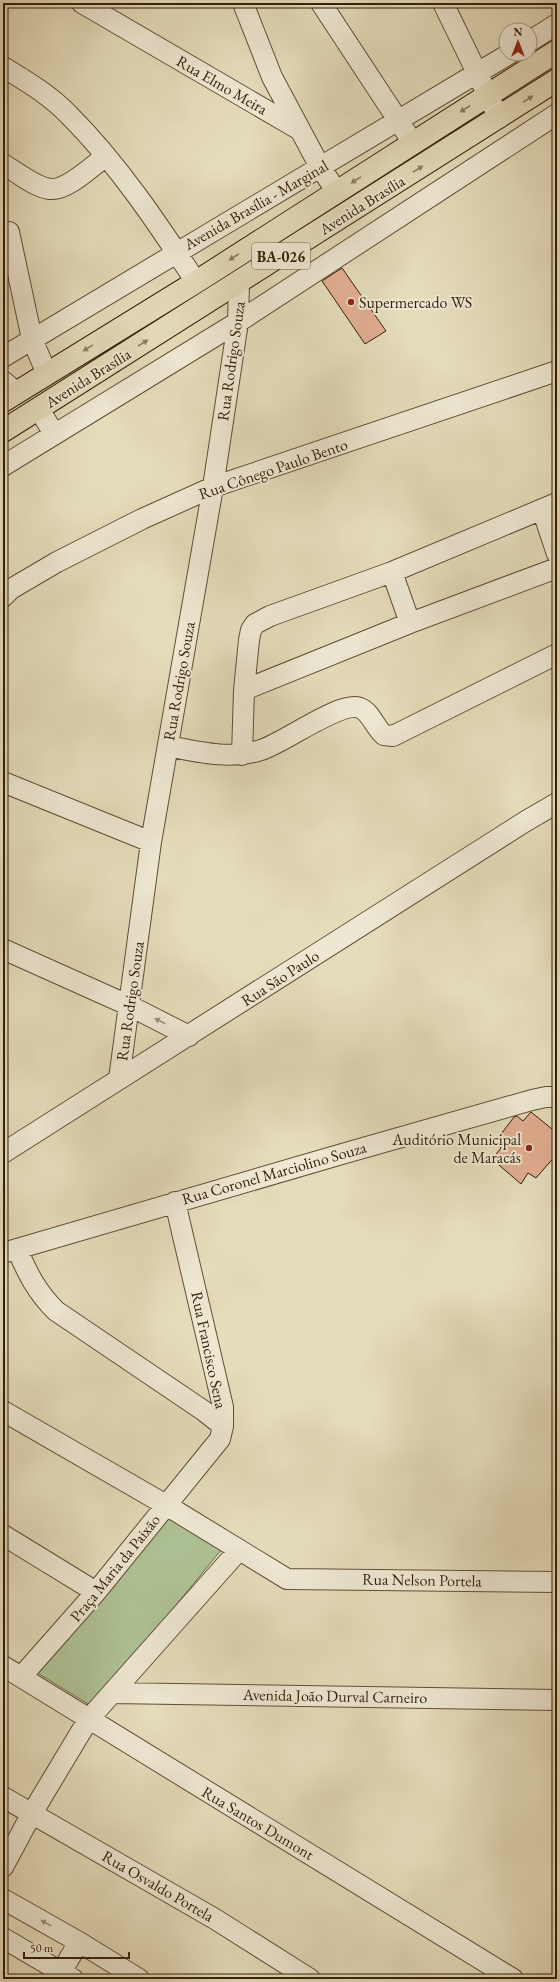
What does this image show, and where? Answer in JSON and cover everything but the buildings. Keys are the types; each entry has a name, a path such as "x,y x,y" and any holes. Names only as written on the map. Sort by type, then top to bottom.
{"main road":[{"name":"Avenida Brasília","path":"8,392 47,374 196,282 557,51"},
{"name":"Avenida Brasília","path":"3,431 239,283 557,80"}],"street":[{"name":"Rua Elmo Meira","path":"82,3 300,130"},
{"path":"243,3 272,77 320,167 337,192"},
{"path":"321,3 413,143"},
{"path":"443,3 476,74 499,118"},
{"path":"538,36 557,24"},
{"name":"Avenida Brasília - Marginal","path":"3,357 176,252 399,121 498,61"},
{"path":"3,67 50,98 69,114 106,156 196,282"},
{"path":"3,466 238,322 557,114"},
{"path":"3,164 42,187 59,188 67,185 106,156"},
{"path":"9,232 32,339 47,374"},
{"name":"Rua Rodrigo Souza","path":"119,1079 151,842 213,487 238,322 239,283"},
{"name":"Rua Cônego Paulo Bento","path":"3,597 11,589 58,562 148,516 213,487 557,372"},
{"path":"39,409 54,434"},
{"path":"242,755 244,690 249,640 251,630 255,624 270,616 392,572 550,506 557,554"},
{"path":"244,690 410,622 557,568"},
{"path":"392,572 410,622"},
{"path":"168,746 212,754 242,755 262,750 282,741 334,712 352,707 360,708 365,711 384,735 398,734 557,654"},
{"path":"3,782 151,842"},
{"name":"Rua São Paulo","path":"3,1153 526,821 557,804"},
{"path":"3,949 130,1006 189,1036"},
{"name":"Rua Coronel Marciolino Souza","path":"10,1251 175,1202 551,1097"},
{"name":"Rua Francisco Sena","path":"166,1505 213,1449 220,1439 223,1426 223,1408 219,1388 175,1202"},
{"path":"10,1251 42,1297 56,1310 223,1426"},
{"path":"3,1411 166,1505"},
{"name":"Praça Maria da Paixão","path":"21,1677 96,1592 166,1505 287,1579"},
{"path":"3,1535 96,1592"},
{"path":"3,1867 31,1815 88,1720 239,1550"},
{"name":"Rua Nelson Portela","path":"287,1579 557,1582"},
{"name":"Rua Santos Dumont","path":"3,1666 88,1720 513,1979"},
{"name":"Avenida João Durval Carneiro","path":"113,1693 557,1700"},
{"name":"Rua Osvaldo Portela","path":"3,1798 215,1919 304,1977"},
{"path":"3,1899 79,1942 139,1979"},
{"path":"3,1938 64,1977 79,1942"}],"green space":[{"path":"169,1518 221,1550 93,1707 36,1672"}],"place":[{"name":"Supermercado WS","path":"351,302"},
{"name":"Auditório Municipal de Maracás","path":"529,1148"}]}
